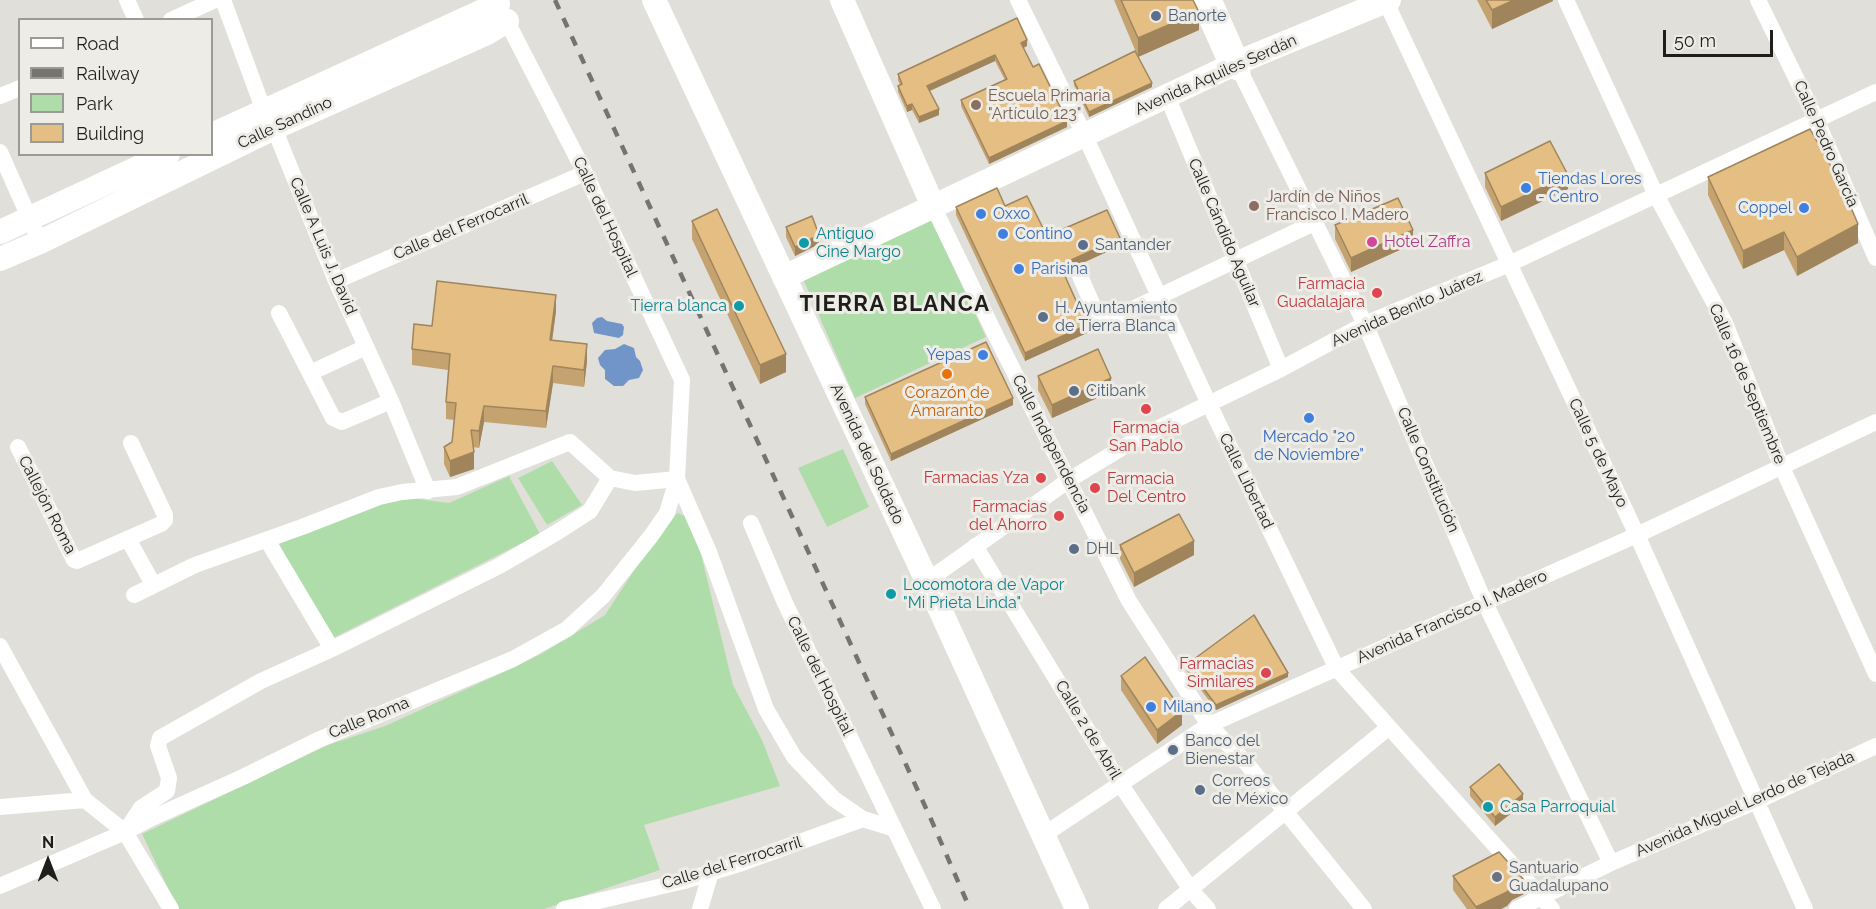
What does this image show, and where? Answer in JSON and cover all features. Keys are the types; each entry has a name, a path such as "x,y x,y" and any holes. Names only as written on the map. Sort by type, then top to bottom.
{"street":[{"path":"127,0 135,18"},
{"path":"175,18 215,0"},
{"name":"Calle A Luis J. David","path":"223,0 336,281 391,401 428,491"},
{"name":"Calle Independencia","path":"842,0 933,206 1129,601 1209,725 1247,764 1364,909"},
{"name":"Calle Libertad","path":"1018,0 1084,134 1209,404 1337,669 1548,903"},
{"name":"Calle Constitución","path":"1198,0 1238,68 1365,324 1484,601 1611,863"},
{"name":"Calle Constitución","path":"1214,0 1238,68"},
{"name":"Calle 16 de Septiembre","path":"1566,0 1656,195 1725,323 1781,465 1876,674"},
{"name":"Calle Pedro García","path":"1758,0 1816,118 1876,258"},
{"name":"Avenida Aquiles Serdán","path":"784,276 1167,96 1238,68 1386,1"},
{"name":"Calle 5 de Mayo","path":"1386,1 1637,535 1805,909"},
{"name":"Avenida del Soldado","path":"659,2 1077,909"},
{"name":"Calle Sandino","path":"213,135 269,119 487,33 500,8"},
{"name":"Calle del Hospital","path":"500,8 585,173 682,380 677,479"},
{"path":"0,96 18,89"},
{"name":"Avenida Benito Juárez","path":"927,581 1069,480 1140,437 1281,369 1365,324 1509,264 1816,118 1876,92"},
{"name":"Calle Cándido Aguilar","path":"1167,96 1281,369"},
{"name":"Calle Sandino","path":"213,149 269,119"},
{"path":"0,152 40,242"},
{"path":"0,232 164,156"},
{"name":"Calle Sandino","path":"0,259 40,242 200,156"},
{"name":"Calle del Ferrocarril","path":"336,281 585,173"},
{"path":"1080,276 1101,324 1314,223"},
{"path":"279,313 333,418 342,422 391,401"},
{"path":"310,373 366,347"},
{"name":"Avenida Francisco I. Madero","path":"1042,836 1209,725 1637,535 1876,422"},
{"path":"134,595 195,565 379,497 402,492 457,487 570,442 610,478 635,483 677,479 709,552 766,709 794,757 834,799 863,819 892,828 933,909"},
{"path":"131,443 165,515 165,520 161,524 128,539 153,584"},
{"name":"Callejón Roma","path":"18,447 74,560 77,561 128,539"},
{"path":"125,832 141,808 167,791 168,778 158,746 160,738 261,681 332,649 498,566 556,533 590,511 610,478"},
{"name":"Calle Roma","path":"0,886 125,832 318,740 513,659 567,628 603,596 651,536 667,513 677,479"},
{"name":"Calle del Hospital","path":"752,523 784,603 892,828"},
{"path":"267,540 332,649"},
{"name":"Calle 2 de Abril","path":"975,546 1121,785 1191,890 1208,909"},
{"path":"0,646 85,800 125,832 171,909"},
{"path":"1166,909 1388,728"},
{"name":"Avenida Miguel Lerdo de Tejada","path":"1517,909 1548,903 1611,863 1755,802 1876,746"},
{"path":"0,807 85,800"},
{"name":"Calle del Ferrocarril","path":"564,909 684,881 742,863 863,819"},
{"path":"700,909 711,872"}],"green space":[{"path":"928,213 986,337 855,398 800,272"},
{"path":"843,449 869,507 827,527 798,468"},
{"path":"552,461 582,505 547,525 518,478"},
{"path":"509,476 540,534 331,639 279,544 394,496 449,503"},
{"path":"678,513 689,518 698,542 733,685 762,740 780,786 644,825 660,870 544,909 178,909 142,834 328,745 385,726 541,654 605,615 665,523"}],"water":[{"path":"602,317 607,321 622,324 623,335 619,338 594,333 592,323"},
{"path":"624,344 634,348 643,370 639,378 629,380 623,386 614,386 605,379 605,370 598,358 605,350 615,349"}],"building":[{"path":"1121,0 1193,0 1199,12 1138,38"},
{"path":"1486,0 1514,0 1492,10"},
{"path":"1017,18 1027,40 1021,43 1033,67 1039,64 1067,121 989,158 961,100 1007,79 995,55 927,86 939,109 919,117 912,104 907,106 898,86 902,84 898,74"},
{"path":"1135,51 1152,83 1089,112 1074,81"},
{"path":"1810,129 1840,182 1858,224 1797,257 1784,232 1743,251 1708,177"},
{"name":"Tiendas Lores - Centro","path":"1550,141 1568,175 1501,207 1485,173"},
{"path":"997,188 1005,206 1027,196 1047,236 1107,210 1120,238 1060,265 1087,325 1025,353 956,207"},
{"path":"1398,198 1413,230 1351,258 1335,225"},
{"name":"Tierra blanca","path":"717,209 786,354 760,365 692,221"},
{"path":"812,216 819,235 795,247 786,227"},
{"path":"437,281 556,295 550,340 587,344 584,370 553,366 546,411 484,406 479,431 471,430 474,452 450,461 444,447 452,442 456,403 446,402 450,354 412,349 414,324 432,326"},
{"path":"986,342 1013,398 891,454 865,397"},
{"path":"1098,349 1111,378 1052,405 1038,376"},
{"path":"1179,514 1194,541 1134,573 1120,545"},
{"path":"1254,615 1288,673 1216,705 1186,665"},
{"name":"Milano","path":"1145,657 1182,711 1157,730 1121,676"},
{"path":"1499,764 1523,794 1495,817 1470,787"},
{"name":"Santuario Guadalupano","path":"1499,852 1524,880 1512,886 1507,892 1476,907 1453,876"}],"railway":[{"path":"555,0 930,817 970,909"}],"place":[{"name":"Banorte","path":"1156,16"},
{"name":"Escuela Primaria \"Artículo 123\"","path":"976,105"},
{"name":"Tiendas Lores - Centro","path":"1526,188"},
{"name":"Jardín de Niños Francisco I. Madero","path":"1254,206"},
{"name":"Coppel","path":"1804,208"},
{"name":"Oxxo","path":"981,214"},
{"name":"Contino","path":"1003,234"},
{"name":"Hotel Zaffra","path":"1372,242"},
{"name":"Antiguo Cine Margo","path":"804,243"},
{"name":"Santander","path":"1083,245"},
{"name":"Parisina","path":"1019,269"},
{"name":"Farmacia Guadalajara","path":"1377,293"},
{"name":"Tierra blanca","path":"739,306"},
{"name":"H. Ayuntamiento de Tierra Blanca","path":"1043,317"},
{"name":"Yepas","path":"983,355"},
{"name":"Corazón de Amaranto","path":"947,374"},
{"name":"Citibank","path":"1074,391"},
{"name":"Farmacia San Pablo","path":"1146,409"},
{"name":"Mercado \"20 de Noviembre\"","path":"1309,418"},
{"name":"Farmacias Yza","path":"1041,478"},
{"name":"Farmacia Del Centro","path":"1095,488"},
{"name":"Farmacias del Ahorro","path":"1059,516"},
{"name":"DHL","path":"1074,549"},
{"name":"Locomotora de Vapor \"Mi Prieta Linda\"","path":"891,594"},
{"name":"Farmacias Similares","path":"1266,673"},
{"name":"Milano","path":"1151,707"},
{"name":"Banco del Bienestar","path":"1173,750"},
{"name":"Correos de México","path":"1200,790"},
{"name":"Casa Parroquial","path":"1488,807"},
{"name":"Santuario Guadalupano","path":"1497,877"}],"district":[{"name":"TIERRA BLANCA","path":"895,304"}]}
